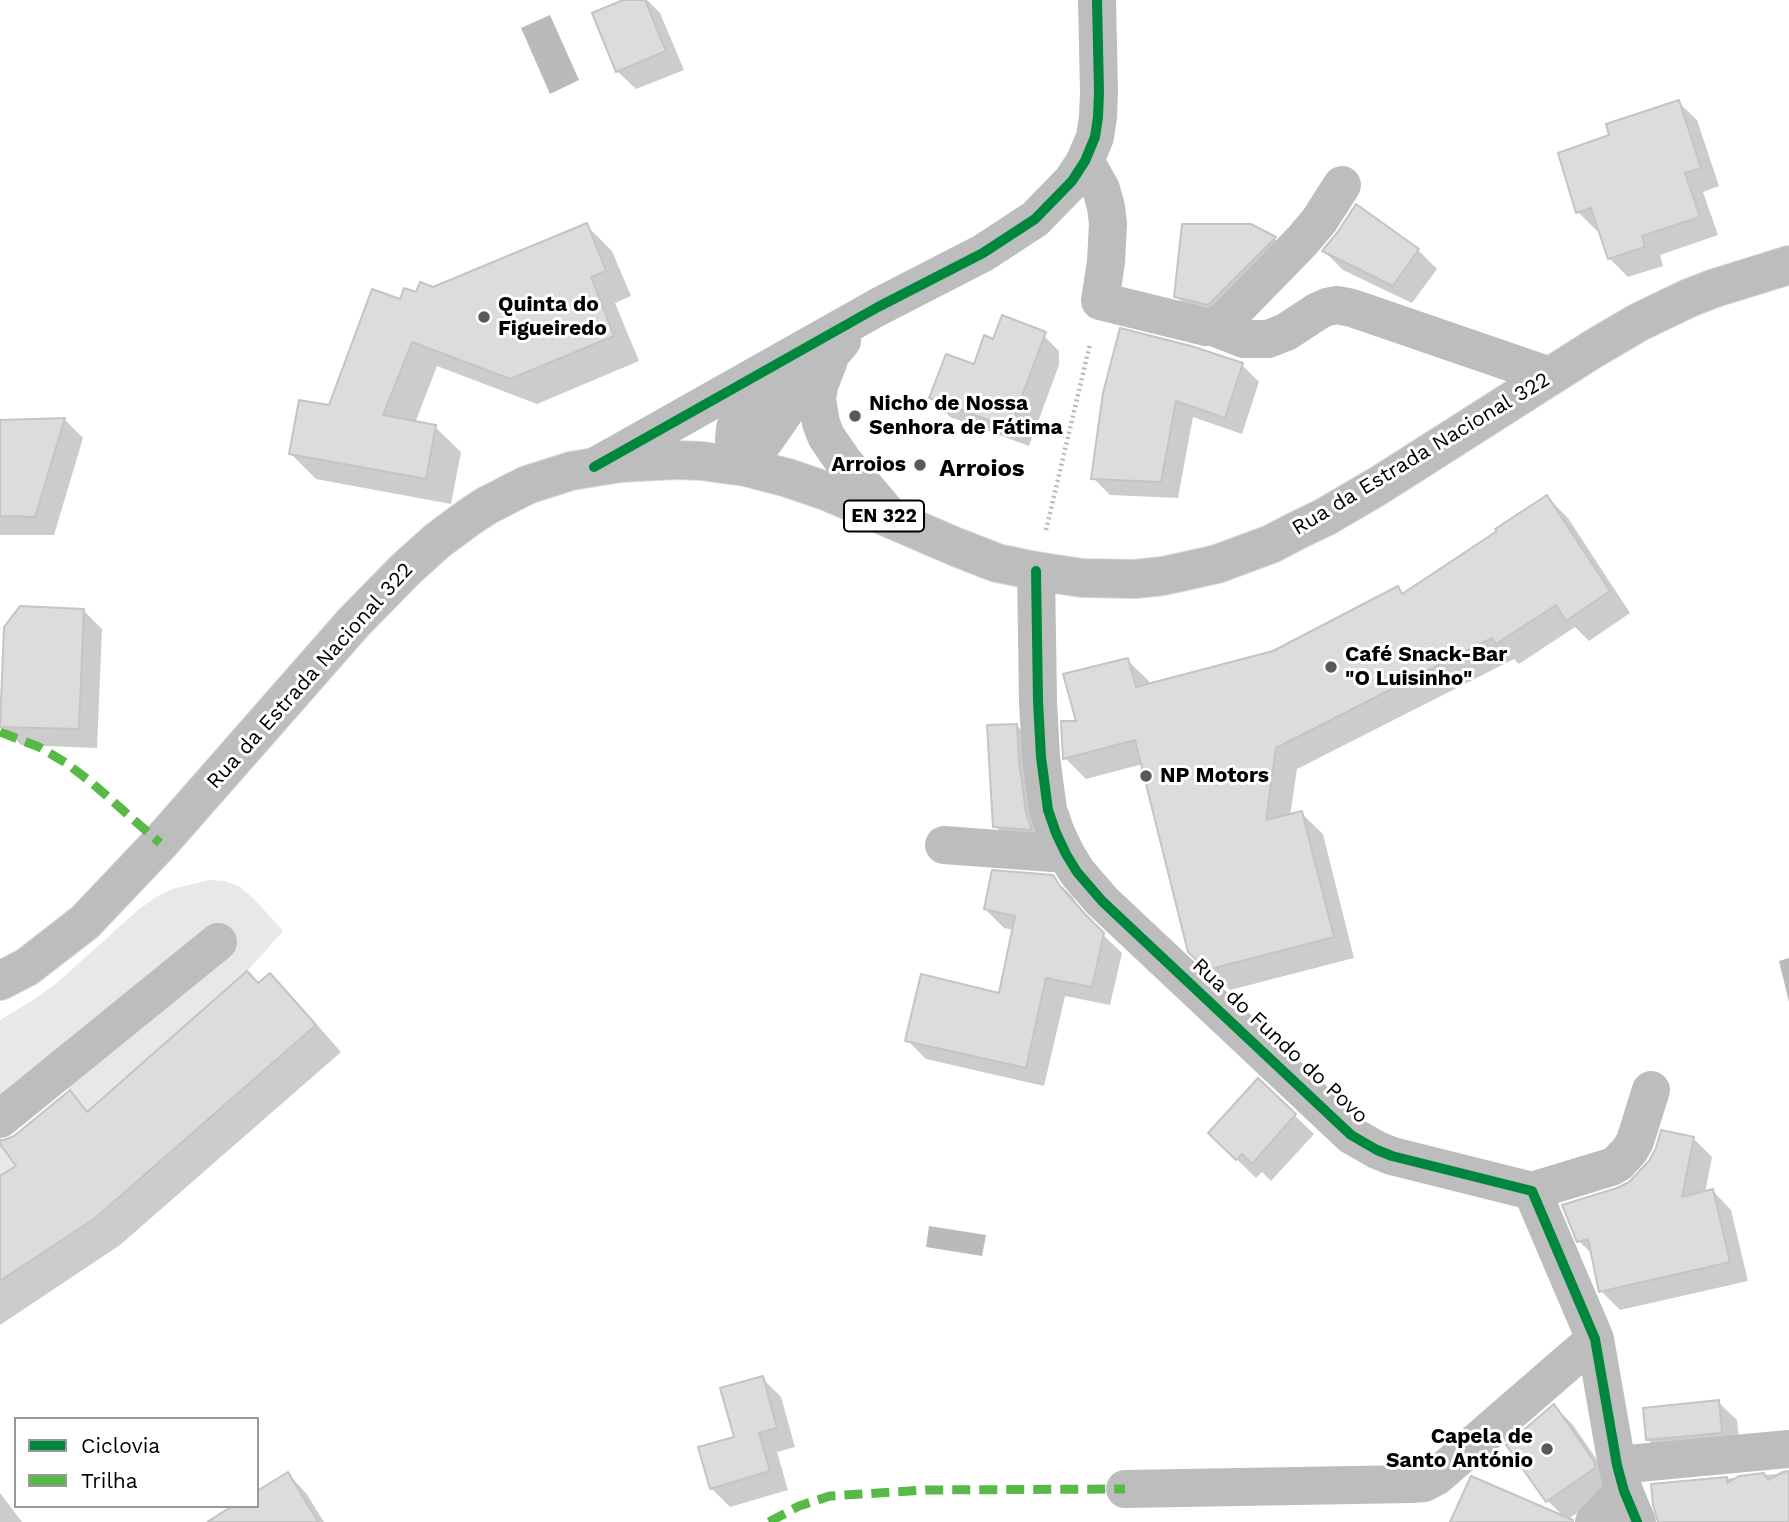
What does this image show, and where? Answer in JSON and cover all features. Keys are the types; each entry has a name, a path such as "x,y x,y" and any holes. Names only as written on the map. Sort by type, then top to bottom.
{"street":[{"path":"594,467 878,307 983,253 1035,219 1072,181 1085,161 1095,137 1098,117 1097,0"},
{"path":"1085,161 1101,189 1108,225 1100,301 1213,327 1244,339 1268,339 1286,332 1318,311 1337,305 1550,376"},
{"path":"1213,327 1224,321 1303,241 1342,186"},
{"name":"Rua da Estrada Nacional 322","path":"0,981 47,953 92,914 152,851 354,622 422,554 468,518 505,496 549,478 620,463 676,460 746,467 806,484 998,563 1082,578 1135,579 1163,576 1190,571 1271,544 1378,486 1550,376 1664,310 1728,284 1789,265"},
{"path":"782,362 737,422 734,446 746,467 797,394 842,341 878,307"},
{"path":"842,341 828,362 819,386 817,400 821,423 838,455 892,520"},
{"name":"Rua do Fundo do Povo","path":"1036,571 1038,701 1041,757 1048,810 1056,833 1077,872 1107,906 1352,1135 1392,1156 1532,1191"},
{"path":"944,845 1066,854"},
{"path":"0,1119 218,942"},
{"path":"1626,1493 1595,1339 1532,1191 1618,1163 1635,1141 1651,1090"},
{"path":"1125,1489 1424,1483 1437,1476 1595,1339"},
{"path":"1594,1522 1626,1493 1789,1449"}],"path":[{"path":"1036,571 1100,301"}],"shaded area":[{"path":"550,15 579,80 550,94 521,28"},
{"path":"209,880 225,881 240,887 283,931 247,971 87,1112 62,1080 0,1128 0,1020 58,982 156,897 172,889"},
{"path":"1789,958 1789,1002 1779,961"},
{"path":"0,1144 16,1166 0,1176"},
{"path":"929,1226 986,1235 982,1256 926,1247"}],"building":[{"path":"623,0 645,0 666,51 616,72 592,13"},
{"path":"1679,100 1701,168 1685,173 1700,217 1642,236 1645,247 1608,259 1591,208 1576,213 1558,153 1609,135 1606,124"},
{"path":"1356,204 1419,249 1393,286 1322,251"},
{"name":"Quinta do Figueiredo","path":"587,223 606,271 591,277 614,336 510,379 412,342 383,415 436,425 426,479 289,454 299,400 329,405 372,289 400,299 404,288 416,292 420,282 433,287"},
{"path":"1182,224 1251,224 1276,237 1208,305 1174,297"},
{"path":"1002,315 1046,332 1010,428 929,398 946,354 974,364 984,335 993,339"},
{"path":"1120,328 1191,346 1243,363 1225,418 1176,401 1161,482 1091,479 1103,393"},
{"path":"65,418 35,517 0,516 0,420"},
{"path":"1547,495 1610,591 1566,621 1556,605 1496,644 1492,638 1276,748 1266,820 1302,811 1334,937 1207,970 1188,952 1135,740 1063,759 1061,721 1076,721 1063,674 1128,658 1136,687 1273,651 1398,586 1402,594"},
{"path":"20,606 84,609 79,729 0,727 4,627"},
{"path":"1017,724 1026,813 1032,830 993,827 987,725"},
{"path":"992,870 1053,875 1104,933 1092,987 1046,978 1026,1068 905,1041 921,974 999,993 1015,916 984,909"},
{"path":"247,971 258,983 270,973 316,1025 94,1219 0,1281 0,1176 16,1166 0,1140 14,1136 70,1090 87,1112"},
{"path":"1258,1078 1296,1114 1252,1164 1242,1154 1236,1160 1208,1133"},
{"path":"1661,1130 1694,1137 1682,1197 1713,1189 1730,1262 1599,1292 1588,1239 1577,1242 1562,1205 1629,1182 1649,1161"},
{"path":"763,1376 777,1428 759,1433 770,1471 710,1489 698,1447 734,1437 720,1388"},
{"path":"1719,1400 1722,1433 1646,1440 1643,1408"},
{"name":"Capela de Santo António","path":"1554,1404 1594,1461 1595,1468 1546,1502 1506,1445"},
{"path":"1789,1471 1789,1522 1658,1522 1651,1484 1727,1477 1727,1483 1739,1476 1764,1473 1768,1480"},
{"path":"288,1472 318,1522 207,1522 229,1508 259,1508 259,1490"},
{"path":"1471,1476 1573,1520 1573,1522 1450,1522"}],"marked path":[{"path":"0,732 39,747 66,763 160,843"},
{"path":"769,1522 799,1506 830,1496 926,1490 1125,1489"}],"cycle path":[{"path":"594,467 878,307 983,253 1035,219 1072,181 1085,161 1095,137 1099,92 1097,0"},
{"path":"1036,571 1038,701 1041,757 1048,810 1056,833 1077,872 1102,901 1351,1135 1392,1156 1532,1191 1595,1339 1617,1465 1637,1522"}],"place":[{"name":"Quinta do Figueiredo","path":"484,317"},
{"name":"Nicho de Nossa Senhora de Fátima","path":"855,416"},
{"name":"Arroios","path":"920,465"},
{"name":"Café Snack-Bar \"O Luisinho\"","path":"1331,667"},
{"name":"NP Motors","path":"1146,776"},
{"name":"Capela de Santo António","path":"1547,1449"}],"district":[{"name":"Arroios","path":"982,469"}]}
